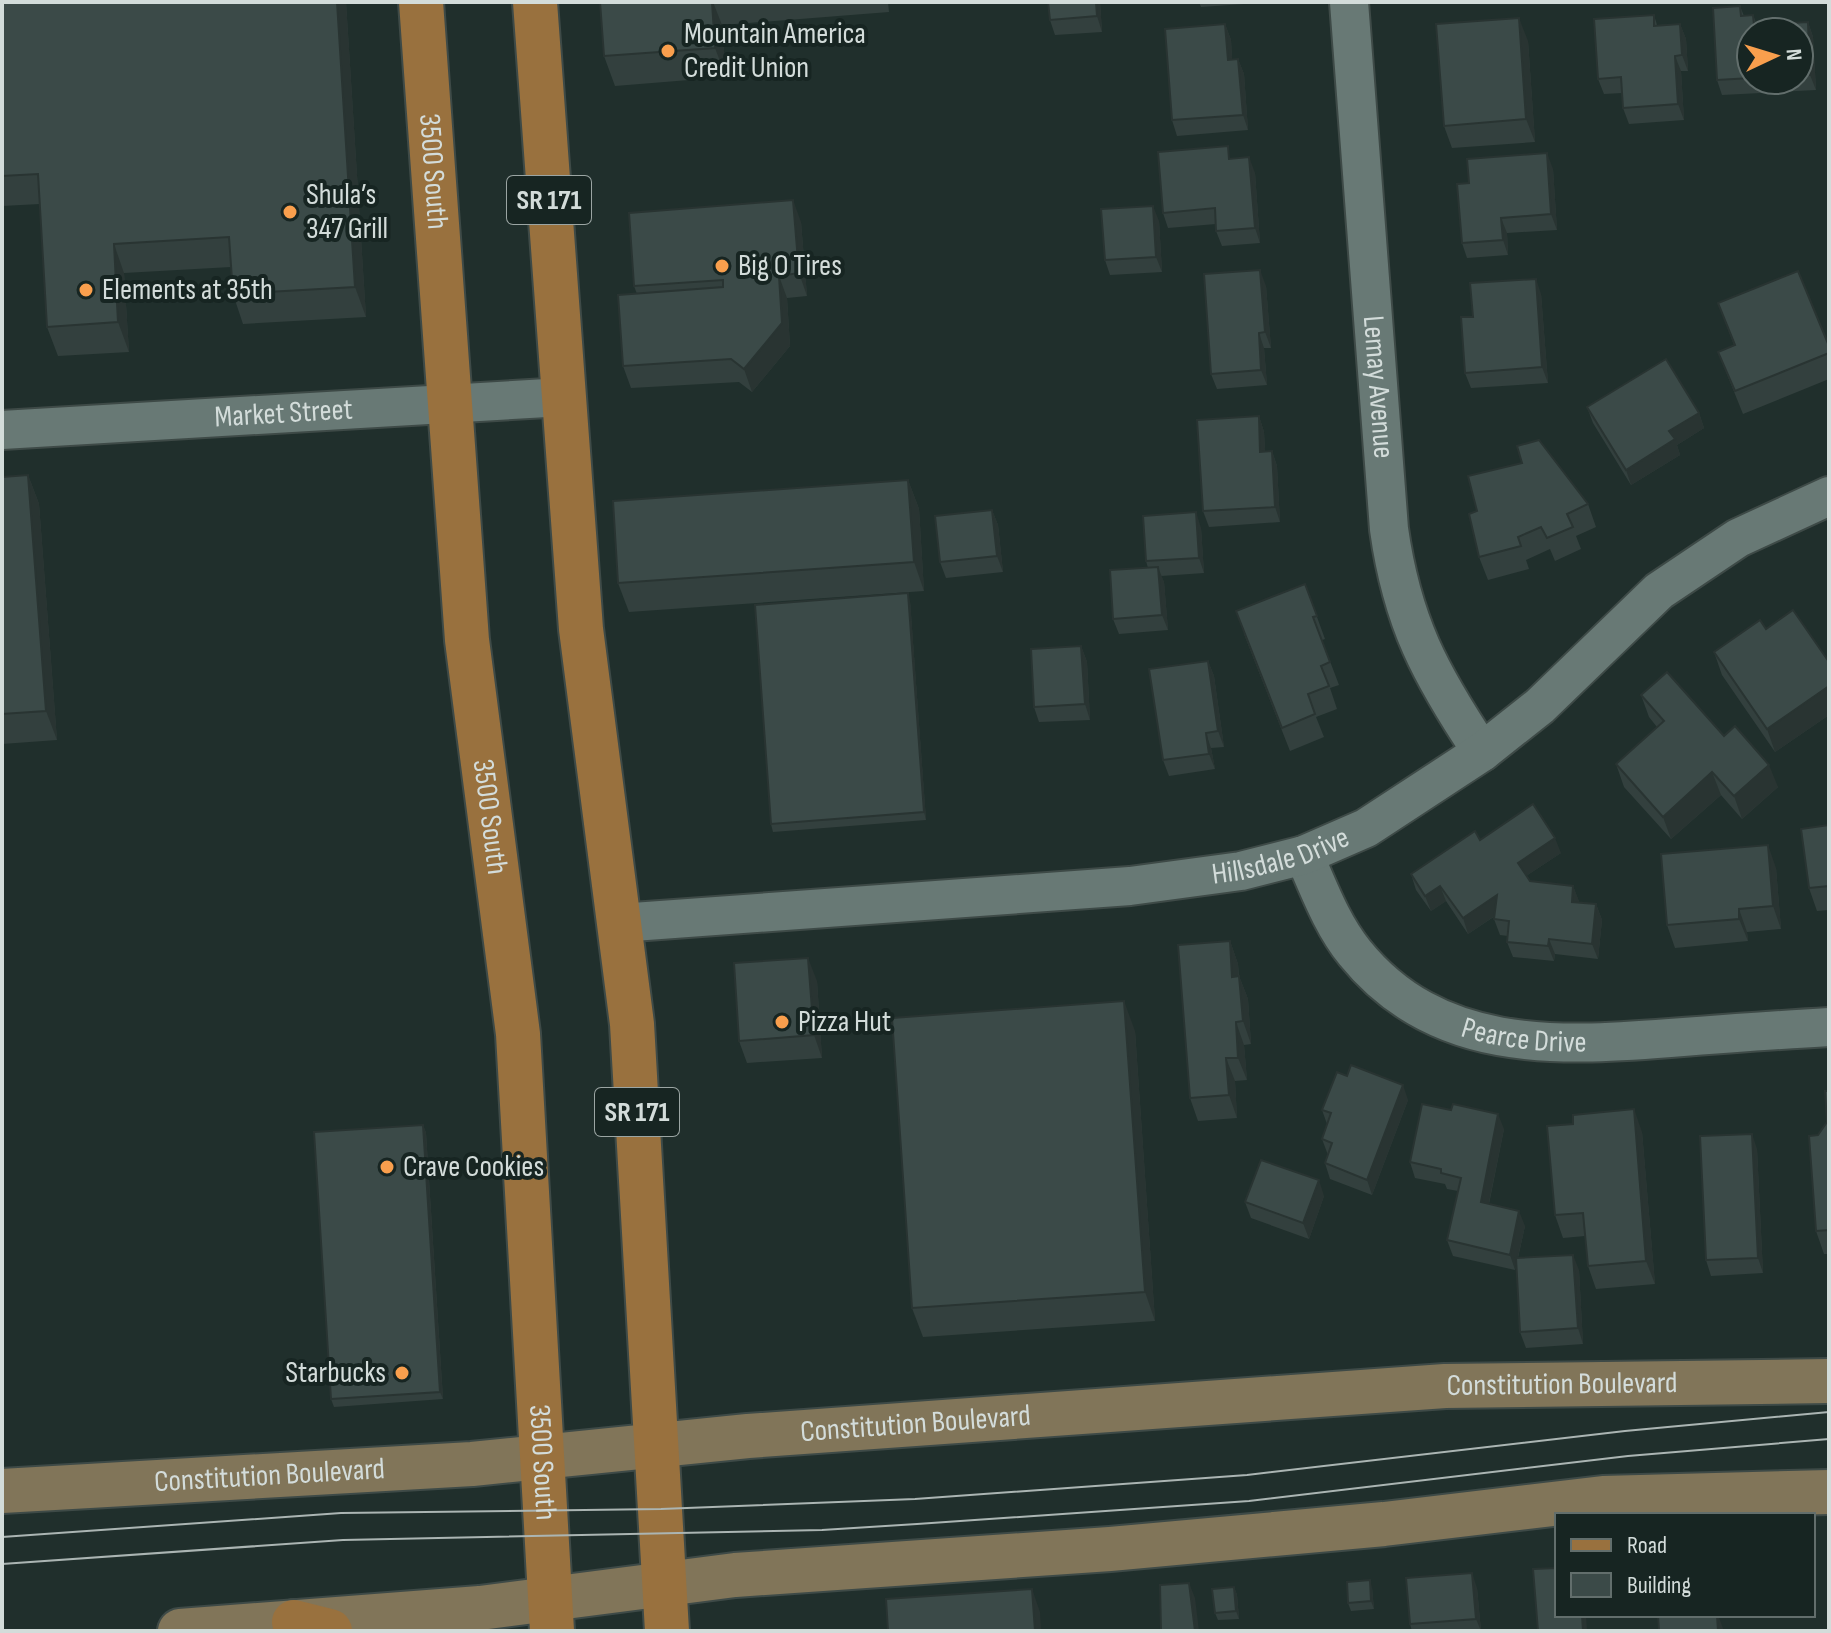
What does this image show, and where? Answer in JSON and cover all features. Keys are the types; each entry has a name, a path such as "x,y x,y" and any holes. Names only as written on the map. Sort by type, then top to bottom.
{"main road":[{"name":"3500 South","path":"421,2 467,640 518,1034 552,1616"},
{"name":"SR 171","path":"535,2 581,629 632,1024 667,1631"},
{"name":"Constitution Boulevard","path":"2,1491 337,1473 657,1444 1475,1385 1829,1381"},
{"path":"180,1631 552,1616 664,1585 735,1575 1242,1537 1603,1498 1829,1492"}],"street":[{"name":"Lemay Avenue","path":"1349,2 1395,573 1407,617 1424,657 1482,752"},
{"name":"Market Street","path":"2,430 564,397"},
{"name":"Hillsdale Drive","path":"619,923 1130,886 1241,871 1304,855 1366,828 1482,752 1540,706 1659,591 1738,538 1829,496"},
{"name":"Pearce Drive","path":"1304,855 1338,929 1374,975 1426,1011 1464,1027 1502,1038 1582,1045 1829,1027"}],"building":[{"path":"2,2 337,2 355,287 233,294 229,237 114,244 118,322 47,327 38,174 2,176"},
{"path":"600,2 712,2 715,48 604,56"},
{"path":"1048,2 1096,2 1097,16 1050,20"},
{"path":"1740,6 1741,16 1735,16 1735,79 1717,80 1713,8"},
{"path":"1654,15 1654,26 1680,24 1682,55 1675,56 1678,104 1623,108 1621,77 1598,79 1594,19"},
{"path":"1519,18 1526,119 1444,126 1436,24"},
{"path":"1225,24 1228,60 1238,59 1243,115 1172,120 1165,29"},
{"path":"1228,146 1229,159 1249,157 1255,228 1216,231 1215,208 1163,213 1158,152"},
{"path":"1547,153 1551,214 1501,218 1503,240 1462,243 1457,184 1469,183 1467,159"},
{"path":"793,200 799,273 779,276 782,323 744,369 731,359 623,366 618,295 723,287 723,280 634,286 629,213"},
{"path":"1153,206 1156,257 1105,260 1101,209"},
{"path":"1260,270 1265,332 1259,333 1261,370 1211,374 1204,274"},
{"path":"1798,271 1829,346 1829,353 1735,391 1718,352 1735,345 1718,303"},
{"path":"1536,279 1542,367 1465,373 1461,317 1473,317 1470,283"},
{"path":"1666,359 1699,413 1669,431 1675,439 1626,470 1587,407"},
{"path":"1259,416 1260,452 1272,451 1275,507 1203,511 1197,420"},
{"path":"1539,440 1588,504 1567,514 1573,527 1547,538 1541,527 1518,537 1521,546 1479,557 1469,514 1477,511 1468,476 1522,463 1517,446"},
{"path":"28,475 46,711 2,714 2,477"},
{"path":"908,480 914,562 618,583 613,501"},
{"path":"992,510 997,556 940,562 935,516"},
{"path":"1196,512 1199,558 1146,561 1143,516"},
{"path":"1158,567 1162,615 1113,619 1110,570"},
{"path":"1305,584 1317,616 1313,617 1330,662 1321,666 1329,686 1308,694 1315,714 1282,728 1236,611"},
{"path":"908,593 924,812 771,824 755,605"},
{"path":"1793,610 1829,662 1829,686 1767,729 1714,652 1760,620 1766,629"},
{"path":"1081,646 1085,704 1034,707 1031,649"},
{"path":"1208,661 1218,731 1206,733 1209,754 1163,760 1149,669"},
{"path":"1667,672 1724,736 1735,726 1769,765 1734,796 1712,772 1663,817 1616,764 1664,721 1641,695"},
{"path":"1533,804 1555,838 1518,863 1530,881 1573,886 1572,902 1596,904 1592,944 1549,939 1548,946 1507,942 1509,921 1494,919 1497,895 1463,918 1440,886 1425,896 1411,874 1475,831 1480,840"},
{"path":"1829,825 1829,886 1809,888 1801,829"},
{"path":"1768,845 1773,906 1739,909 1739,919 1667,925 1661,854"},
{"path":"1230,941 1232,977 1239,976 1243,1021 1236,1022 1238,1058 1226,1058 1229,1095 1190,1098 1178,945"},
{"name":"Pizza Hut","path":"808,958 814,1035 739,1041 734,963"},
{"path":"1124,1001 1145,1292 912,1308 892,1018"},
{"path":"1351,1065 1403,1085 1367,1180 1325,1163 1332,1143 1322,1139 1331,1113 1322,1110 1337,1072 1347,1076"},
{"path":"1825,1091 1829,1091 1829,1230 1816,1231 1809,1136 1818,1135 1827,1122"},
{"path":"1422,1104 1451,1110 1453,1104 1498,1114 1481,1202 1519,1211 1510,1255 1447,1240 1461,1178 1441,1173 1441,1169 1410,1162"},
{"path":"1634,1109 1646,1261 1588,1266 1583,1213 1555,1215 1547,1126 1573,1124 1573,1115"},
{"path":"423,1125 440,1392 331,1399 314,1132"},
{"path":"1752,1134 1758,1258 1706,1260 1700,1136"},
{"path":"1261,1160 1319,1180 1303,1223 1245,1202"},
{"path":"1573,1255 1578,1328 1520,1332 1516,1258"},
{"path":"1555,1568 1555,1617 1582,1617 1583,1631 1538,1631 1533,1569"},
{"path":"1472,1573 1476,1619 1410,1624 1406,1578"},
{"path":"1370,1580 1371,1601 1348,1603 1347,1582"},
{"path":"1189,1583 1195,1631 1161,1631 1160,1585"},
{"path":"1234,1587 1236,1611 1215,1613 1212,1589"},
{"path":"1032,1589 1035,1631 888,1631 886,1599"},
{"path":"1658,1617 1717,1617 1718,1631 1659,1631"}],"tram line":[{"path":"2,1537 341,1513 661,1509 915,1499 1247,1475 1625,1431 1829,1412"},
{"path":"2,1564 343,1540 822,1530 917,1524 1249,1501 1628,1456 1829,1439"}],"place":[{"name":"Mountain America Credit Union","path":"668,51"},
{"name":"Shula’s 347 Grill","path":"290,212"},
{"name":"Big O Tires","path":"722,266"},
{"name":"Elements at 35th","path":"86,290"},
{"name":"Pizza Hut","path":"782,1022"},
{"name":"Crave Cookies","path":"387,1167"},
{"name":"Starbucks","path":"402,1373"}]}
